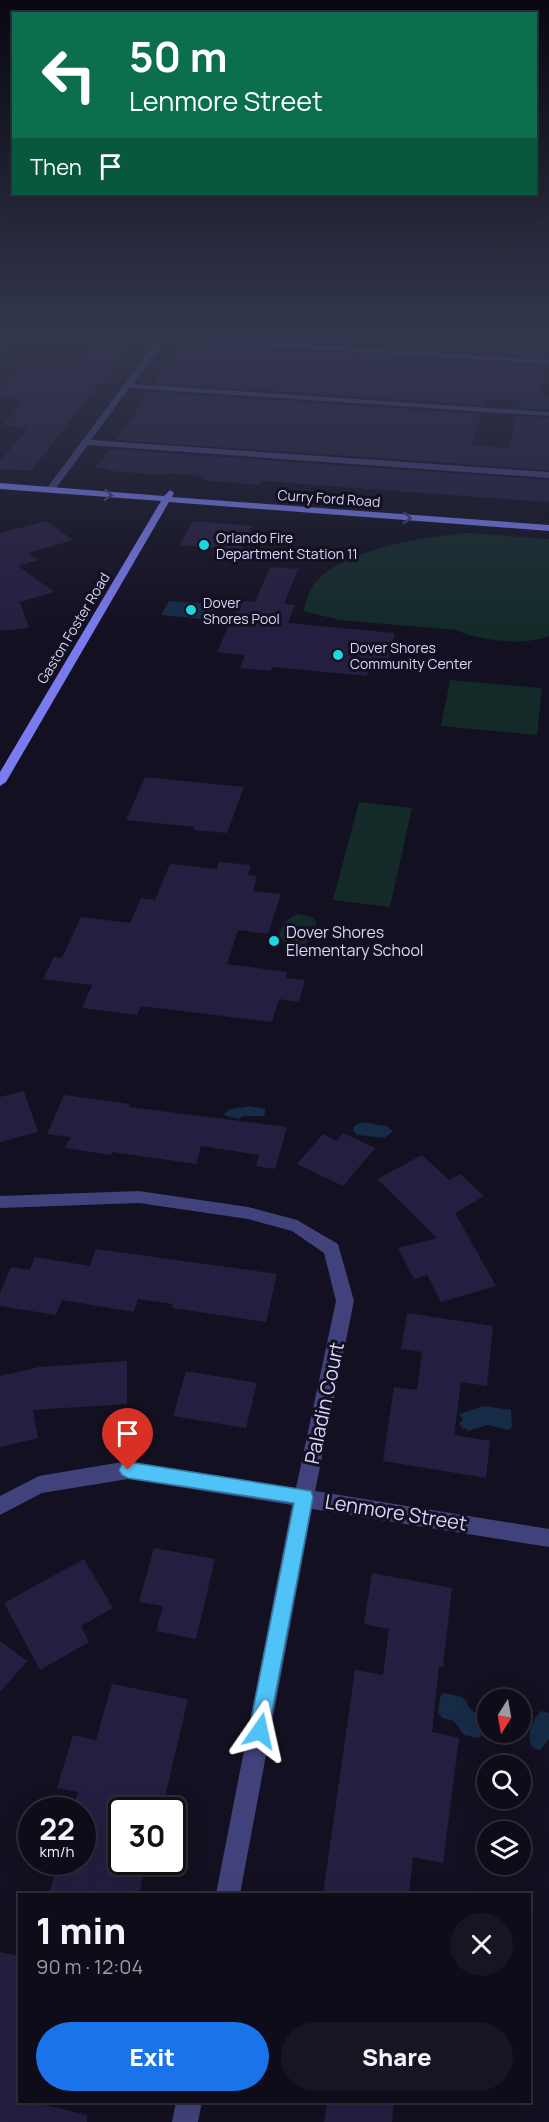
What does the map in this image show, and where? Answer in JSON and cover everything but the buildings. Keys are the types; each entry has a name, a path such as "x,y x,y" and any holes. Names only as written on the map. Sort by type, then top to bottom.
{"main road":[{"name":"Curry Ford Road","path":"0,477 56,481 169,495 549,528"},
{"name":"Curry Ford Road","path":"0,486 549,518"},
{"name":"Gaston Foster Road","path":"0,782 169,495"}],"street":[{"path":"50,490 92,434"},
{"path":"86,442 549,475"},
{"name":"Paladin Court","path":"0,1202 139,1197 248,1213 297,1226 332,1249 345,1301 304,1497 228,1893"},
{"name":"Lenmore Street","path":"0,1506 39,1485 128,1470 549,1538"},
{"path":"185,2122 189,2103"}],"green space":[{"path":"468,533 549,539 549,636 528,641 502,641 477,637 456,630 339,620 303,611 311,589 322,576 339,564 360,555 406,542"},
{"path":"450,680 542,688 537,735 441,726"},
{"path":"359,802 412,808 390,907 333,900"},
{"path":"297,914 313,917 317,924 303,946 287,946 279,935 285,922"}],"water":[{"name":"Dover Shores Pool","path":"169,601 220,605 213,620 161,615"},
{"path":"249,1106 266,1109 264,1116 243,1116 238,1119 224,1115 232,1109"},
{"path":"362,1122 386,1126 393,1131 385,1138 357,1135 353,1131 354,1126"},
{"path":"484,1406 511,1410 512,1427 509,1430 488,1425 467,1431 466,1428 462,1429 459,1422 463,1420 459,1414"},
{"path":"444,1693 462,1697 467,1702 477,1715 477,1738 464,1735 454,1721 442,1718 438,1713 440,1697"},
{"path":"541,1711 549,1713 549,1739 540,1750 533,1748 531,1743 531,1728"}],"place":[{"name":"Orlando Fire Department Station 11","path":"204,545"},
{"name":"Dover Shores Pool","path":"191,610"},
{"name":"Dover Shores Community Center","path":"338,655"},
{"name":"Dover Shores Elementary School","path":"274,941"}],"route":[{"path":"128,1470 304,1497 260,1731"}]}
